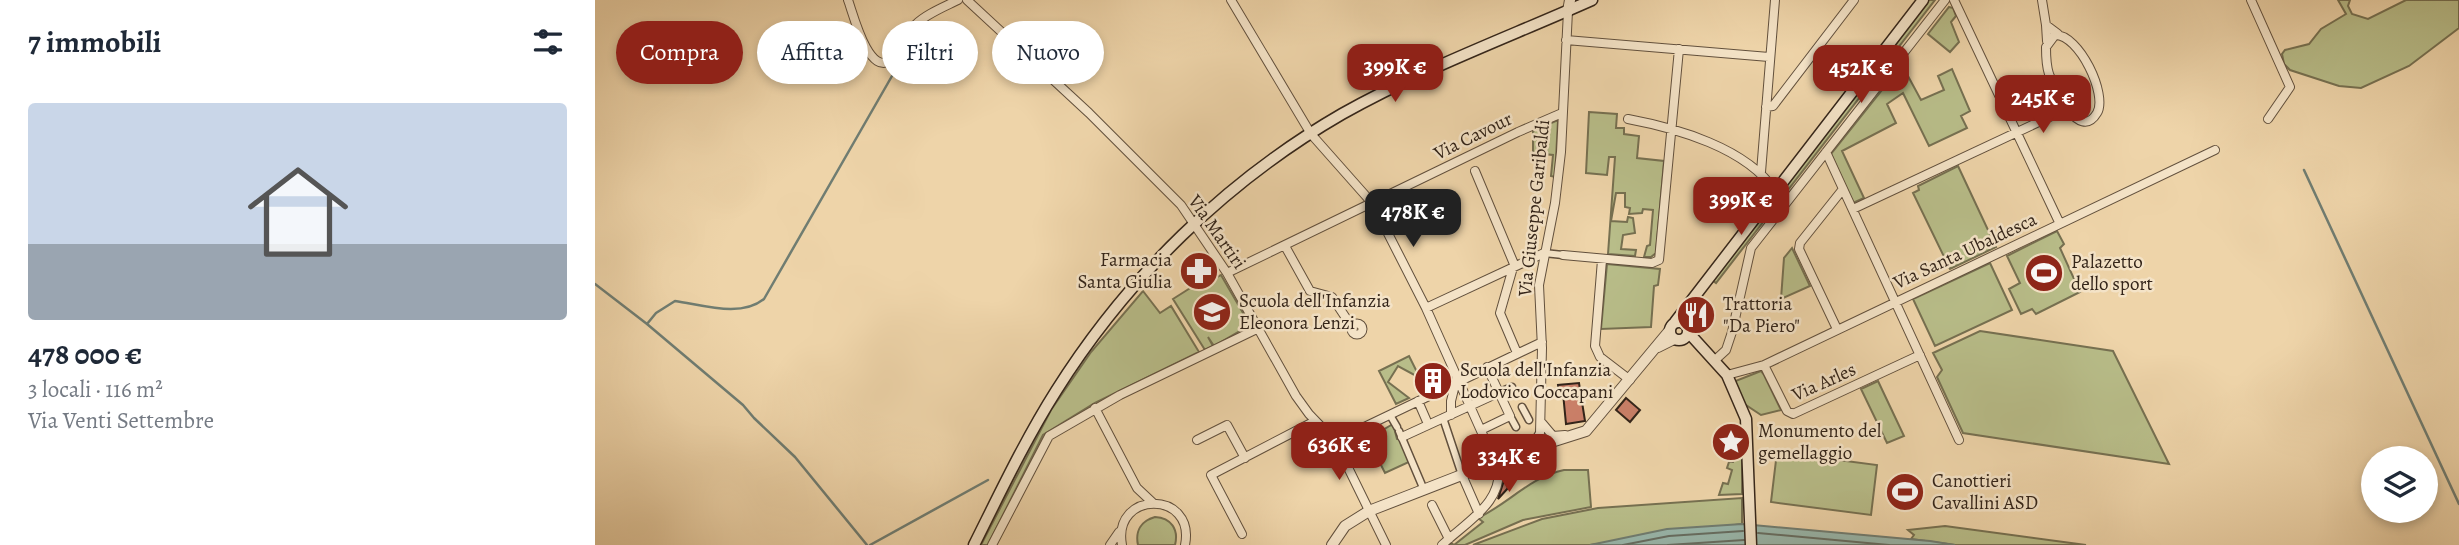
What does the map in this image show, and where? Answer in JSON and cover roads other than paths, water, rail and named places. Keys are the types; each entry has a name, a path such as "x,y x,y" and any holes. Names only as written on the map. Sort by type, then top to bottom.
{"main road":[{"path":"974,545 1036,424 1083,350 1141,278 1193,224 1240,185 1311,134 1404,83 1569,5 1592,0"},
{"path":"1751,545 1747,424 1727,375 1679,331 1693,299 1923,0"}],"street":[{"path":"848,0 869,52 875,60 882,63 892,60 916,24 958,0"},
{"name":"Via Martiri","path":"967,0 1178,201 1227,273 1296,396 1335,441 1385,545"},
{"path":"1231,0 1311,134 1373,204 1426,308 1497,461 1499,474 1495,492 1479,514 1445,542 1432,505"},
{"path":"1761,172 1775,0"},
{"path":"1766,107 1773,106 1854,0"},
{"path":"1714,361 1726,350 1732,332 1751,248 1945,0"},
{"path":"2042,0 2046,25 2047,66 2060,98 2081,121 2092,119 2098,111 2099,98 2092,74 2077,47 2068,37 2052,32 2046,25"},
{"path":"2251,0 2290,87 2268,119"},
{"path":"1955,2 2060,223"},
{"name":"Via Giuseppe Garibaldi","path":"1541,421 1542,342 1539,285 1555,203 1569,5"},
{"path":"2047,41 2060,35"},
{"path":"1566,40 1769,57"},
{"path":"1426,308 1544,253 1602,260 1652,263 1659,260 1679,49"},
{"path":"2058,113 2060,98"},
{"name":"Via Cavour","path":"1227,273 1506,137 1562,113"},
{"path":"1853,209 2058,113 2071,113"},
{"path":"1628,119 1673,127 1744,160 1761,172 1775,191"},
{"name":"Via Santa Ubaldesca","path":"1727,375 1764,365 2215,150"},
{"path":"1826,152 1959,440"},
{"path":"1475,171 1514,264 1500,313 1517,353"},
{"path":"1837,329 1799,249 1800,243 1843,189"},
{"path":"1285,246 1310,291 1332,296 1352,327"},
{"path":"1602,260 1596,350 1605,361 1630,380"},
{"path":"992,545 1046,439 1095,408 1259,328"},
{"path":"1332,544 1345,526 1369,511 1426,493 1497,461 1589,429 1652,351 1679,331"},
{"path":"1335,441 1542,342"},
{"name":"Via Arles","path":"1764,365 1787,411 1793,414 1920,355"},
{"path":"1487,367 1516,427"},
{"path":"1458,381 1447,416 1462,475 1479,514"},
{"path":"1399,432 1428,424 1512,387"},
{"path":"1418,401 1428,424"},
{"path":"1522,407 1529,420"},
{"path":"1095,408 1137,488 1147,499 1170,507 1181,517 1187,533 1185,545"},
{"path":"1390,415 1426,493"},
{"path":"1481,430 1510,416"},
{"path":"1242,534 1210,475 1315,421"},
{"path":"1541,421 1543,427 1553,436 1576,435"},
{"path":"1530,449 1539,438 1541,421"},
{"path":"1197,440 1227,425 1245,458"},
{"path":"1110,545 1137,500 1137,488"},
{"path":"1122,545 1126,519 1141,506 1155,503"}],"water":[{"path":"1742,524 1955,545 1590,545 1667,529"}],"waterway":[{"path":"647,324 656,313 675,301 733,309 755,305 764,299 887,84"},
{"path":"2304,170 2459,504"},
{"path":"595,284 743,405 795,457 867,545"},
{"path":"870,545 988,480"}],"place":[{"name":"Farmacia Santa Giulia","path":"1199,271"},
{"name":"Palazetto dello sport","path":"2044,273"},
{"name":"Scuola dell'Infanzia Eleonora Lenzi","path":"1212,312"},
{"name":"Trattoria \"Da Piero\"","path":"1696,315"},
{"name":"Scuola dell'Infanzia Lodovico Coccapani","path":"1433,381"},
{"name":"Monumento del gemellaggio","path":"1731,442"},
{"name":"Canottieri Cavallini ASD","path":"1905,492"}]}
